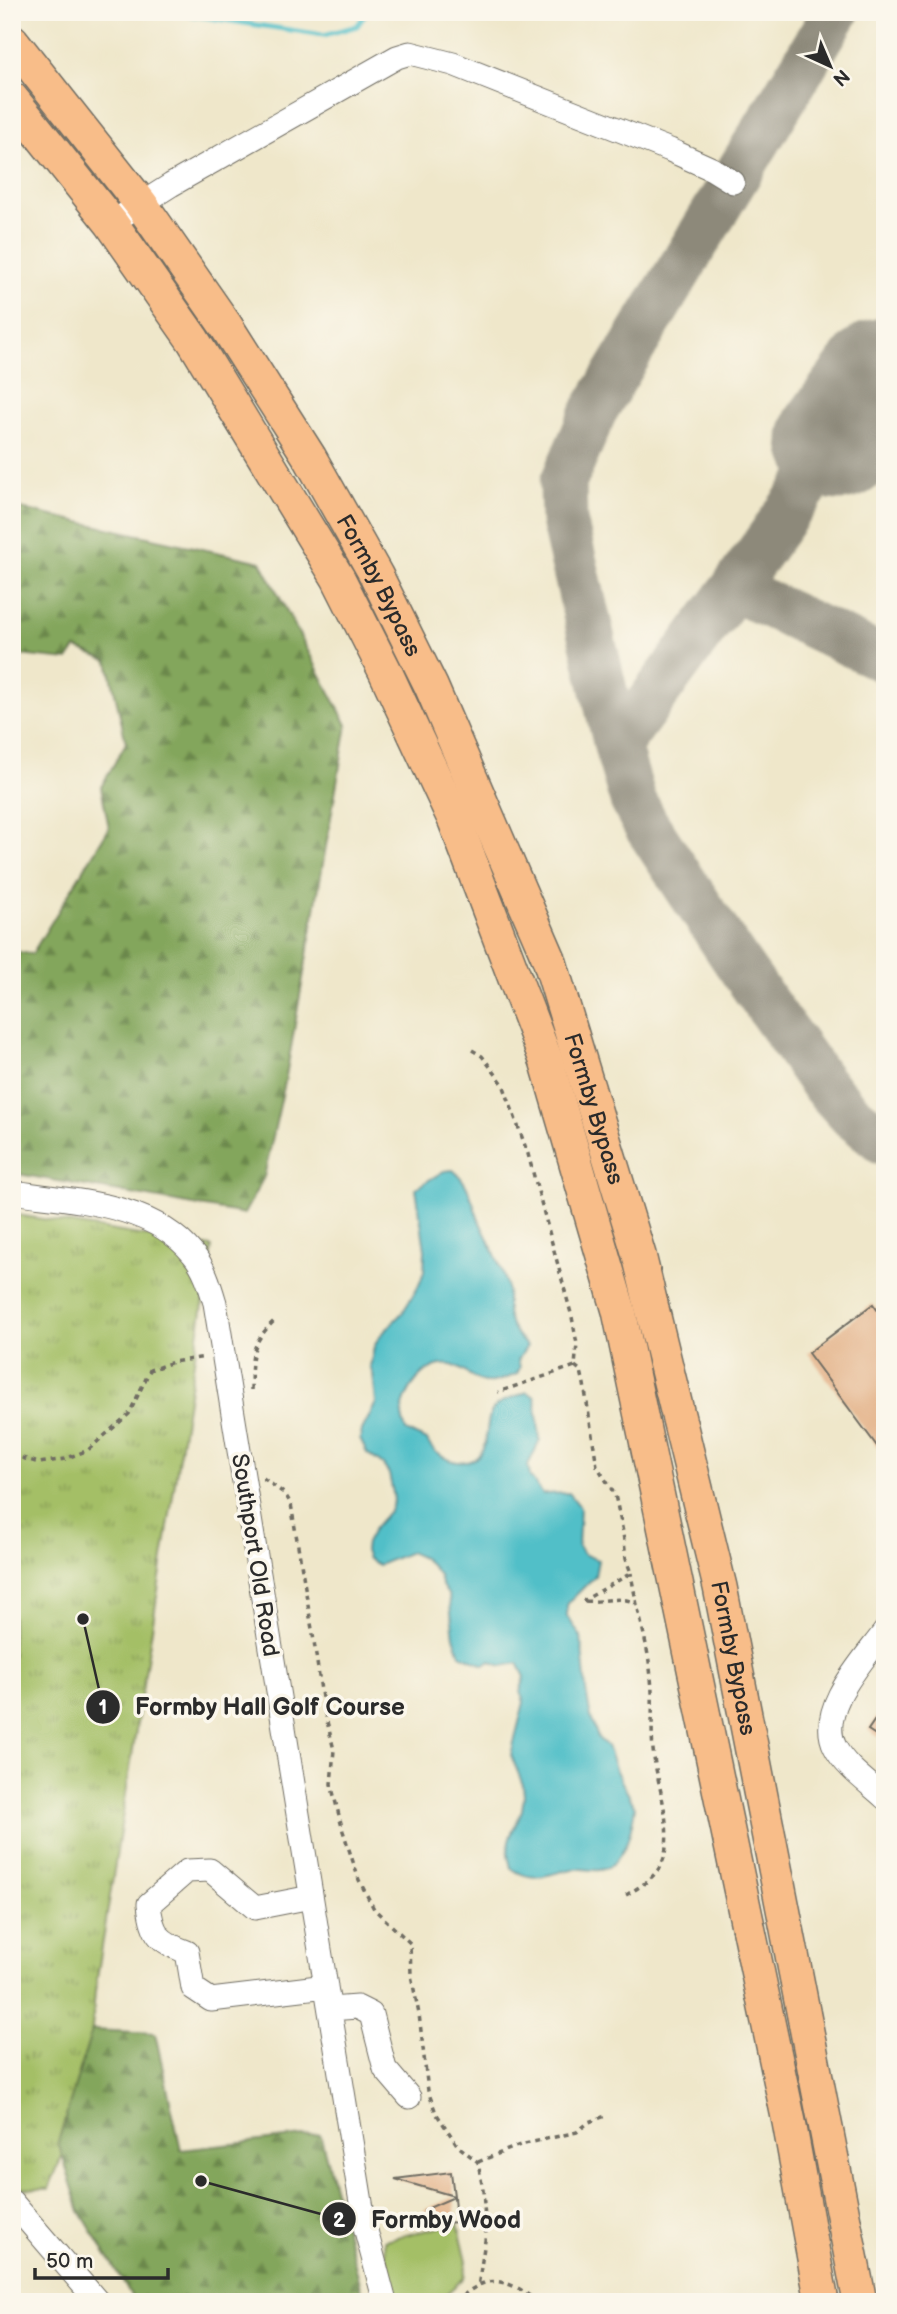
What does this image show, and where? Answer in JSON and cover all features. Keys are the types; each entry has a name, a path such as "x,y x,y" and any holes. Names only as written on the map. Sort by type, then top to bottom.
{"highway":[{"name":"Formby Bypass","path":"12,41 141,204 226,326 296,436 376,575 431,685 549,959 639,1255 720,1587 860,2302"},
{"name":"Formby Bypass","path":"12,99 111,223 193,340 338,578 455,821 546,1060 619,1311 789,2122 822,2302"}],"street":[{"path":"111,223 171,184 397,57 410,53 453,64 670,150 733,182"},
{"name":"Southport Old Road","path":"12,1192 107,1206 131,1213 168,1231 183,1243 195,1256 210,1285 224,1357 365,2227 385,2302"},
{"path":"885,1631 848,1682 833,1708 831,1726 834,1746 885,1798"},
{"path":"311,1898 256,1908 210,1870 187,1871 149,1904 151,1922 165,1944 187,1952 193,1988 211,2000 328,1997 371,2014 385,2069 409,2096"},
{"path":"12,2202 98,2302"}],"path":[{"path":"472,1049 482,1056 503,1084 528,1154 572,1317 577,1344 576,1366 581,1371 584,1384 597,1466 615,1495 651,1679 651,1729 654,1758 664,1801 665,1855 657,1872 642,1886 626,1895"},
{"path":"250,1399 252,1354 266,1328 276,1319"},
{"path":"12,1455 39,1463 65,1459 88,1450 129,1415 150,1370 173,1362 211,1356 224,1357"},
{"path":"498,1392 576,1366"},
{"path":"256,1472 285,1494 290,1504 323,1706 334,1750 331,1784 355,1868 374,1909 411,1943 411,1975 419,2014 428,2091 436,2113 458,2146 478,2162 486,2234 478,2287"},
{"path":"631,1573 583,1601 625,1598 636,1603"},
{"path":"478,2162 520,2145 577,2132 589,2122 608,2115"},
{"path":"455,2302 485,2282 508,2284 535,2302"}],"green space":[{"path":"12,507 261,562 347,725 285,1082 264,1177 244,1214 12,1173 12,951 32,954 109,828 101,787 126,743 108,661 76,648 68,660 19,655 12,677"},
{"path":"12,1214 212,1247 95,1991 87,2092 49,2189 12,2188"},
{"path":"92,2030 155,2033 181,2150 320,2134 365,2302 135,2302 80,2211 58,2142"},
{"path":"458,2223 467,2261 464,2278 437,2302 397,2302 385,2258 384,2240"}],"water":[{"path":"453,1170 468,1189 504,1275 507,1314 516,1334 527,1346 518,1360 520,1367 517,1374 498,1381 481,1381 451,1365 433,1367 411,1388 403,1406 402,1419 406,1431 427,1440 442,1457 465,1462 478,1456 482,1450 492,1410 497,1405 527,1392 535,1397 540,1440 528,1465 530,1477 543,1494 569,1493 580,1507 578,1546 583,1554 598,1560 595,1576 567,1605 567,1616 581,1637 590,1714 598,1738 607,1746 616,1771 635,1807 621,1855 610,1866 601,1870 573,1869 535,1877 511,1868 509,1840 522,1810 524,1796 523,1785 511,1755 524,1702 520,1692 525,1677 518,1663 502,1666 490,1661 484,1665 460,1654 454,1637 449,1596 439,1575 423,1558 410,1552 379,1565 368,1559 365,1551 374,1528 390,1510 394,1501 389,1474 383,1465 367,1453 360,1439 376,1403 370,1367 374,1347 379,1337 403,1312 424,1271 425,1250 416,1188 444,1171"}],"building":[{"path":"873,1304 878,1311 885,1305 885,1457 808,1353"},
{"path":"885,1705 885,1741 868,1730"},
{"path":"451,2172 454,2196 395,2179"},
{"path":"454,2197 456,2222 428,2225 424,2210"}],"waterway":[{"path":"169,12 324,35 357,26 367,12"}],"taxiway":[{"path":"836,12 594,411 563,483 564,520 617,746 633,800 646,825 736,961 822,1083 852,1116 885,1142"},
{"path":"617,746 839,440"},
{"path":"734,588 885,660"}],"runway":[{"path":"839,440 885,378"}],"place":[{"name":"Formby Hall Golf Course","path":"83,1619"},
{"name":"Formby Wood","path":"201,2181"}]}
